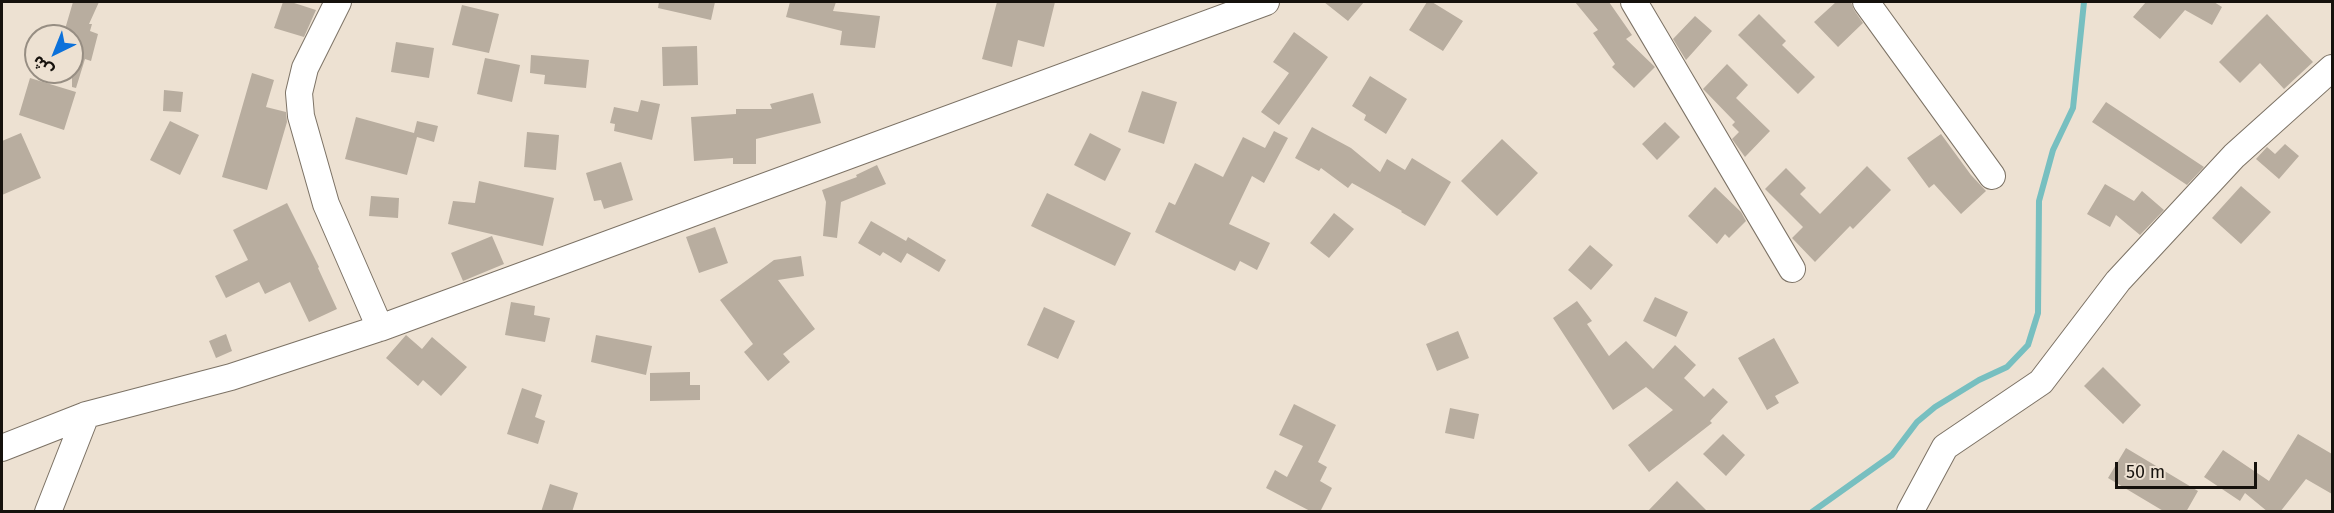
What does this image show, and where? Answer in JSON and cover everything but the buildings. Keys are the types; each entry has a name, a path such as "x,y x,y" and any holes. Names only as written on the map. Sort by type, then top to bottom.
{"street":[{"path":"338,2 305,68 299,93 301,116 326,204 380,328"},
{"path":"2,448 86,415 231,377 380,328 1266,2"},
{"path":"1634,2 1792,269"},
{"path":"1866,2 1992,176"},
{"path":"1910,512 1945,447 2041,382 2118,281 2234,156 2332,68"},
{"path":"48,512 86,415"}],"waterway":[{"path":"1812,512 1892,455 1917,422 1935,407 1979,380 2007,367 2028,345 2038,313 2039,201 2053,150 2073,108 2084,2"}]}
